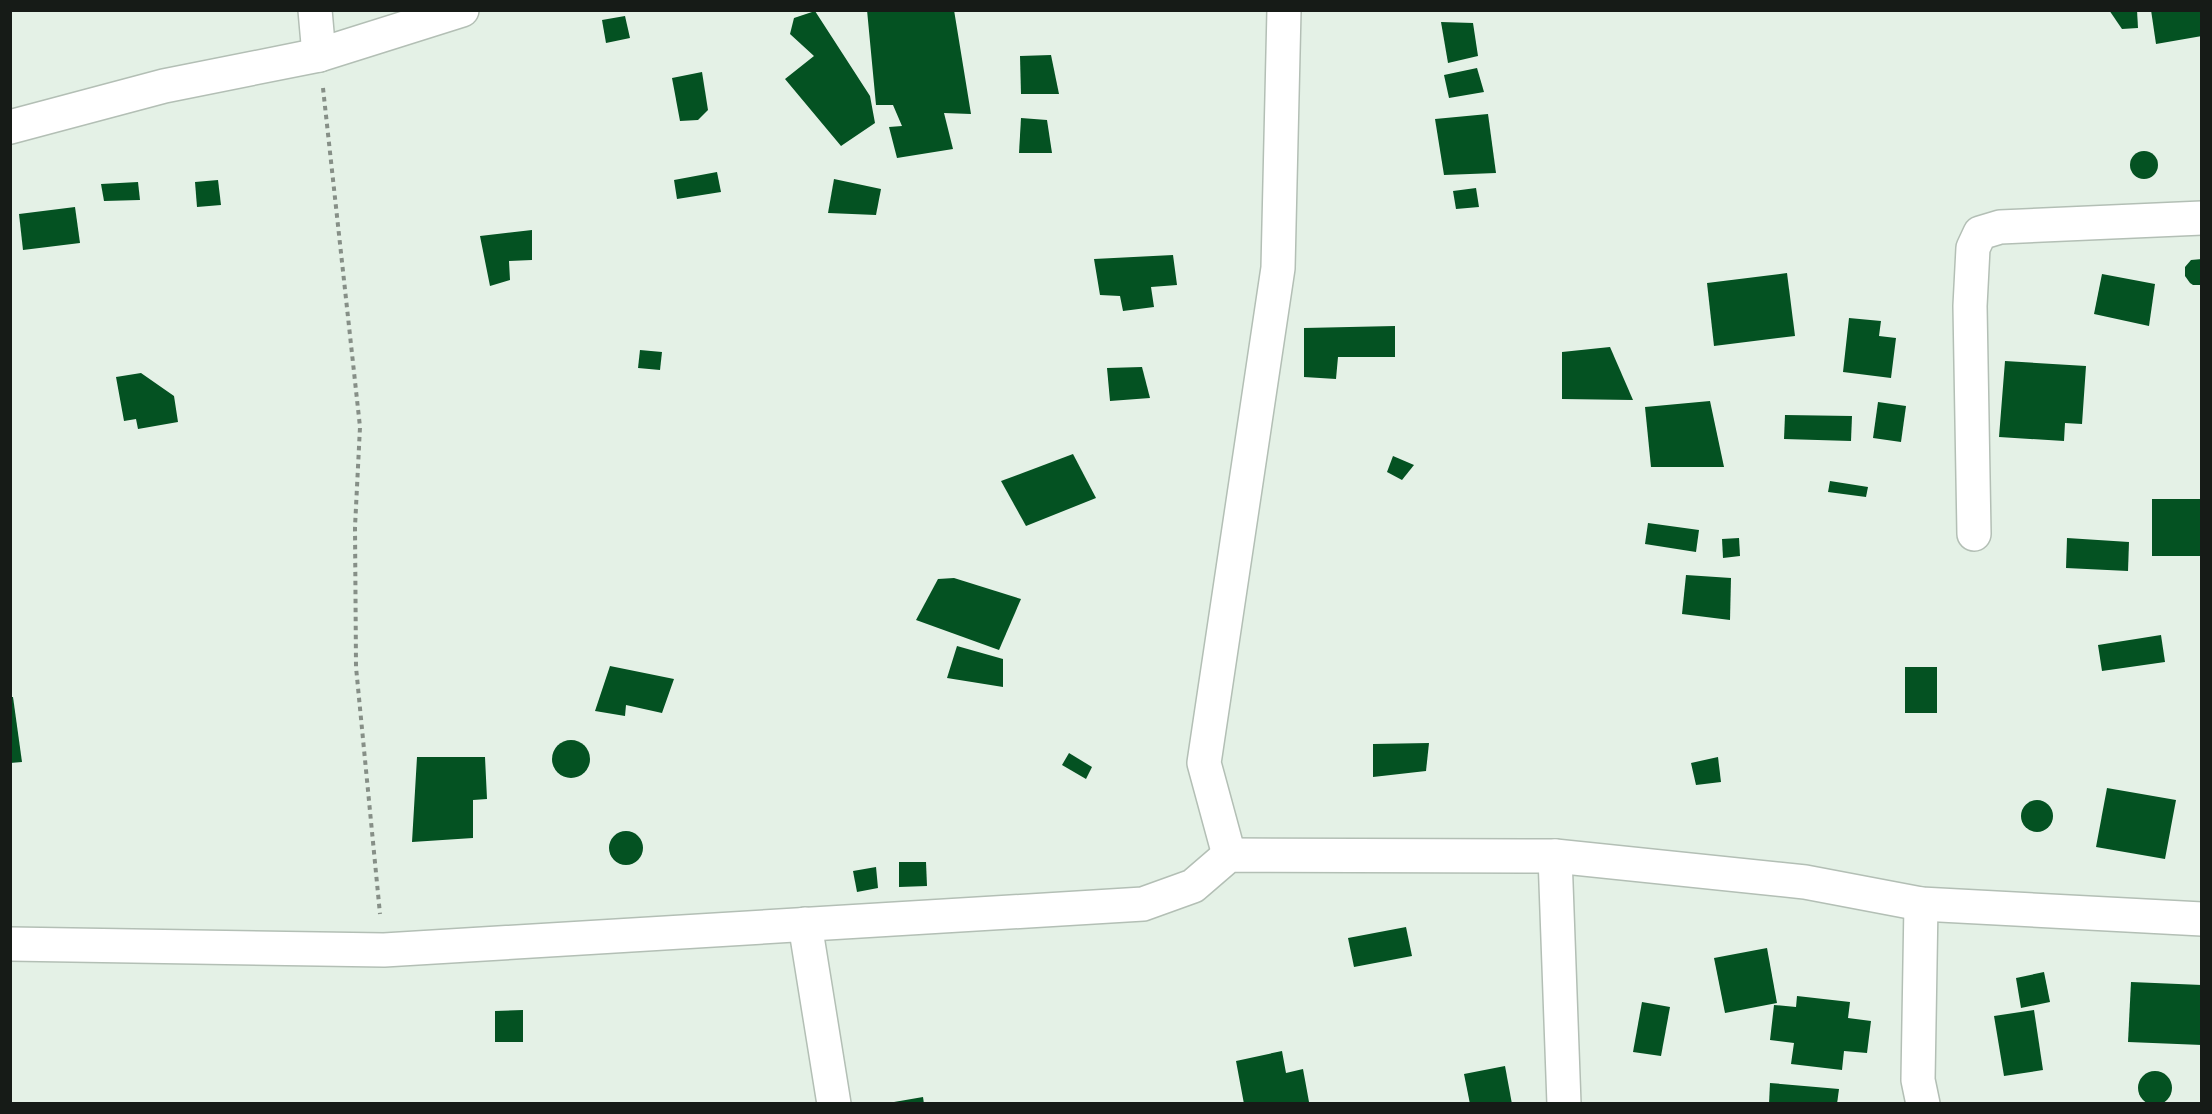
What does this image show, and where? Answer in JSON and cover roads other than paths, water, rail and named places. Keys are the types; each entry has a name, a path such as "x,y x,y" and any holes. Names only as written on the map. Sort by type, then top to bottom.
{"street":[{"path":"315,10 319,55"},
{"path":"10,127 164,86 319,55 462,10"},
{"path":"1229,855 1204,763 1278,268 1284,10"},
{"path":"1974,534 1970,306 1973,248 1980,232 2000,227 2202,218"},
{"path":"10,944 384,950 1143,904 1193,886 1229,855 1555,856 1805,882 1920,904 2202,919"},
{"path":"1555,856 1564,1104"},
{"path":"1920,904 1917,1080 1923,1104"},
{"path":"805,924 834,1104"}]}
